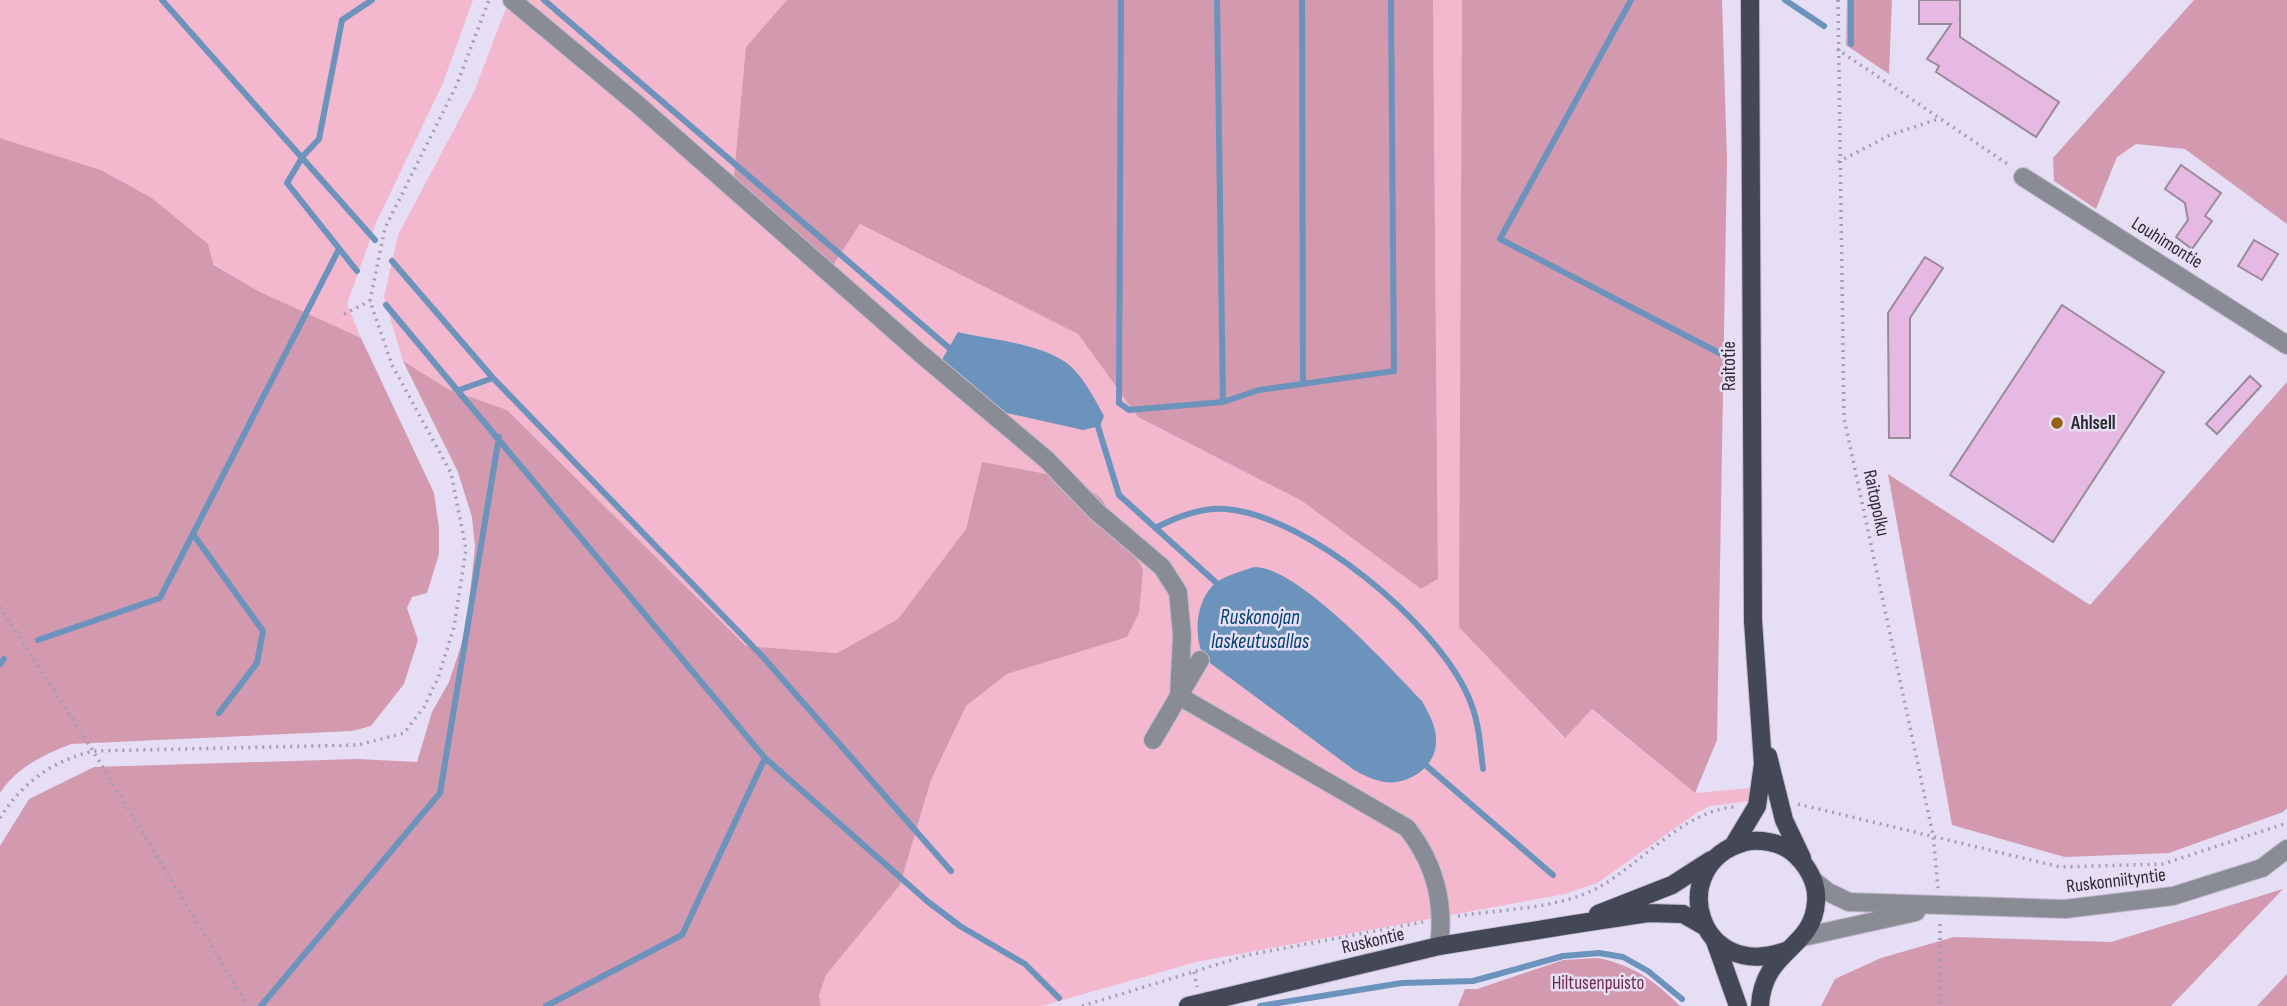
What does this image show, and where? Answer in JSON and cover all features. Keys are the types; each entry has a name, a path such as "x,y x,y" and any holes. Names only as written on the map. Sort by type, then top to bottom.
{"main road":[{"name":"Raitotie","path":"1733,846 1757,806 1763,764 1753,621 1749,0"},
{"name":"Raitotie","path":"1761,732 1791,837 1804,862"},
{"path":"1738,1006 1715,941 1704,926 1699,908 1699,889 1706,871 1717,856 1733,846 1751,841 1770,842 1788,849 1804,862 1813,880 1817,900 1813,920 1803,937 1767,974 1760,1006"},
{"name":"Ruskontie","path":"1569,925 1672,885 1717,856"},
{"name":"Ruskontie","path":"1188,1006 1439,946 1569,925 1648,913 1683,914 1704,926"},
{"path":"1715,941 1730,952 1749,958 1769,957 1788,950"}],"street":[{"path":"512,0 637,104 921,354 1047,460 1097,512 1162,567 1178,592 1182,635 1179,696"},
{"name":"Louhimontie","path":"2023,177 2287,345"},
{"path":"1153,740 1200,660"},
{"path":"1179,696 1407,828 1418,842 1434,875 1443,918 1439,946"},
{"name":"Ruskonniityntie","path":"1813,880 1828,892 1849,902 2065,909 2173,896 2262,868 2287,849"},
{"name":"Ruskonniityntie","path":"1803,937 1940,907"}],"path":[{"path":"0,818 17,791 71,756 93,751 358,745 404,733 424,707 438,678 454,627 466,549 451,473 392,365 370,301 386,228 457,84 489,0"},
{"name":"Raitopolku","path":"1838,0 1838,162 1844,418 1933,835 1940,907 1941,1006"},
{"path":"1837,49 1998,155 2023,177"},
{"path":"1838,162 1890,135 1941,118"},
{"path":"344,314 370,301"},
{"path":"0,607 93,751 248,1006"},
{"path":"1781,805 1807,804 2060,867 2163,864 2287,823"}],"shaded area":[{"path":"0,0 473,0 443,83 376,223 347,304 361,338 259,292 214,264 208,244 152,198 101,170 0,138"},
{"path":"509,0 787,0 746,47 832,267 860,224 1078,334 1138,417 1302,501 1421,589 1438,579 1433,0 1462,0 1460,627 1564,738 1591,709 1695,793 1751,788 1750,801 1711,806 1698,812 1597,883 1565,894 1196,962 1042,1006 821,1006 819,996 826,975 900,885 931,780 966,706 1007,674 1127,636 1139,613 982,462 966,529 898,619 837,653 746,646 507,410 448,389 403,361 384,297 398,235 474,92","holes":["958,332 1014,343 1057,357 1082,380 1103,416","1254,567 1331,611 1422,701 1354,770 1282,714 1197,637 1202,608 1211,590 1228,578"]}],"green space":[{"path":"787,0 1433,0 1438,579 1421,589 1302,501 1138,417 1078,334 860,224 832,267 734,177 746,47"},
{"path":"1462,0 1722,0 1727,159 1717,740 1695,793 1592,709 1565,738 1459,627"},
{"path":"1847,0 1892,0 1889,74 1846,45"},
{"path":"2194,0 2287,0 2287,224 2185,149 2136,144 2117,157 2096,209 2054,181 2053,158"},
{"path":"0,138 101,170 152,198 208,244 214,265 260,292 361,338 434,493 439,528 439,554 427,593 412,597 407,608 418,640 404,684 371,726 352,731 71,744 31,763 14,776 0,793"},
{"path":"403,361 448,389 507,410 746,646 837,653 898,619 966,529 982,462 1073,479 1101,498 1143,569 1139,613 1127,637 1007,674 966,706 931,780 900,885 826,975 819,996 821,1006 0,1006 0,846 29,799 94,767 357,759 417,762 432,712 449,682 466,631 475,547 472,517 458,472"},
{"path":"2287,382 2287,808 2283,812 2169,853 2065,857 1952,825 1888,474 2090,605"},
{"path":"2283,889 2171,1006 1821,1006 1835,979 1881,958 1954,937 2111,942"},
{"name":"Hiltusenpuisto","path":"1598,958 1643,975 1680,1006 1458,1006 1465,989 1477,989 1563,960"},
{"path":"2287,974 2287,1006 2257,1006"}],"water":[{"path":"958,332 1039,349 1062,360 1081,377 1096,401 1104,416 1100,426 1083,430 1002,412 940,363"},
{"name":"Ruskonojan laskeutusallas","path":"1254,567 1273,571 1318,600 1422,701 1432,721 1436,743 1430,761 1417,774 1399,782 1389,782 1354,770 1206,660 1198,631 1200,608 1204,598 1217,582"}],"building":[{"path":"1919,0 1960,0 1960,37 2059,102 2036,137 1936,72 1939,66 1927,59 1951,24 1919,24"},
{"path":"2181,165 2221,193 2205,216 2212,221 2192,249 2176,237 2188,220 2185,203 2165,189"},
{"path":"2254,240 2278,254 2262,280 2238,266"},
{"path":"1925,257 1943,268 1910,318 1910,438 1889,438 1888,313"},
{"name":"Ahlsell","path":"2062,305 2164,372 2053,542 1950,475"},
{"path":"2250,376 2261,386 2217,434 2206,424"}],"waterway":[{"path":"162,0 375,240"},
{"path":"357,271 287,183 303,156 319,139 342,20 372,0"},
{"path":"544,0 955,353"},
{"path":"1121,0 1119,403 1129,410 1223,402 1259,390 1394,371 1391,0"},
{"path":"1217,0 1223,402"},
{"path":"1302,0 1303,384"},
{"path":"1631,0 1500,239 1727,357"},
{"path":"1785,0 1824,26"},
{"path":"1851,0 1851,44"},
{"path":"38,640 160,598 339,249"},
{"path":"392,261 493,378 763,657 951,871"},
{"path":"386,305 765,758 927,901 960,926 1025,964 1059,998"},
{"path":"459,390 493,378"},
{"path":"1096,420 1119,495 1221,587"},
{"path":"261,1006 440,793 499,437"},
{"path":"1155,528 1198,511 1226,509 1259,516 1294,531 1366,578 1428,637 1452,667 1475,714 1483,769"},
{"path":"193,534 263,631 257,663 219,713"},
{"path":"0,664 4,659"},
{"path":"546,1006 682,935 765,758"},
{"path":"1422,762 1553,875"},
{"path":"1260,1006 1402,983 1473,981 1563,956 1599,953 1623,957 1648,971 1682,999"}],"place":[{"name":"Ahlsell","path":"2057,423"}]}
